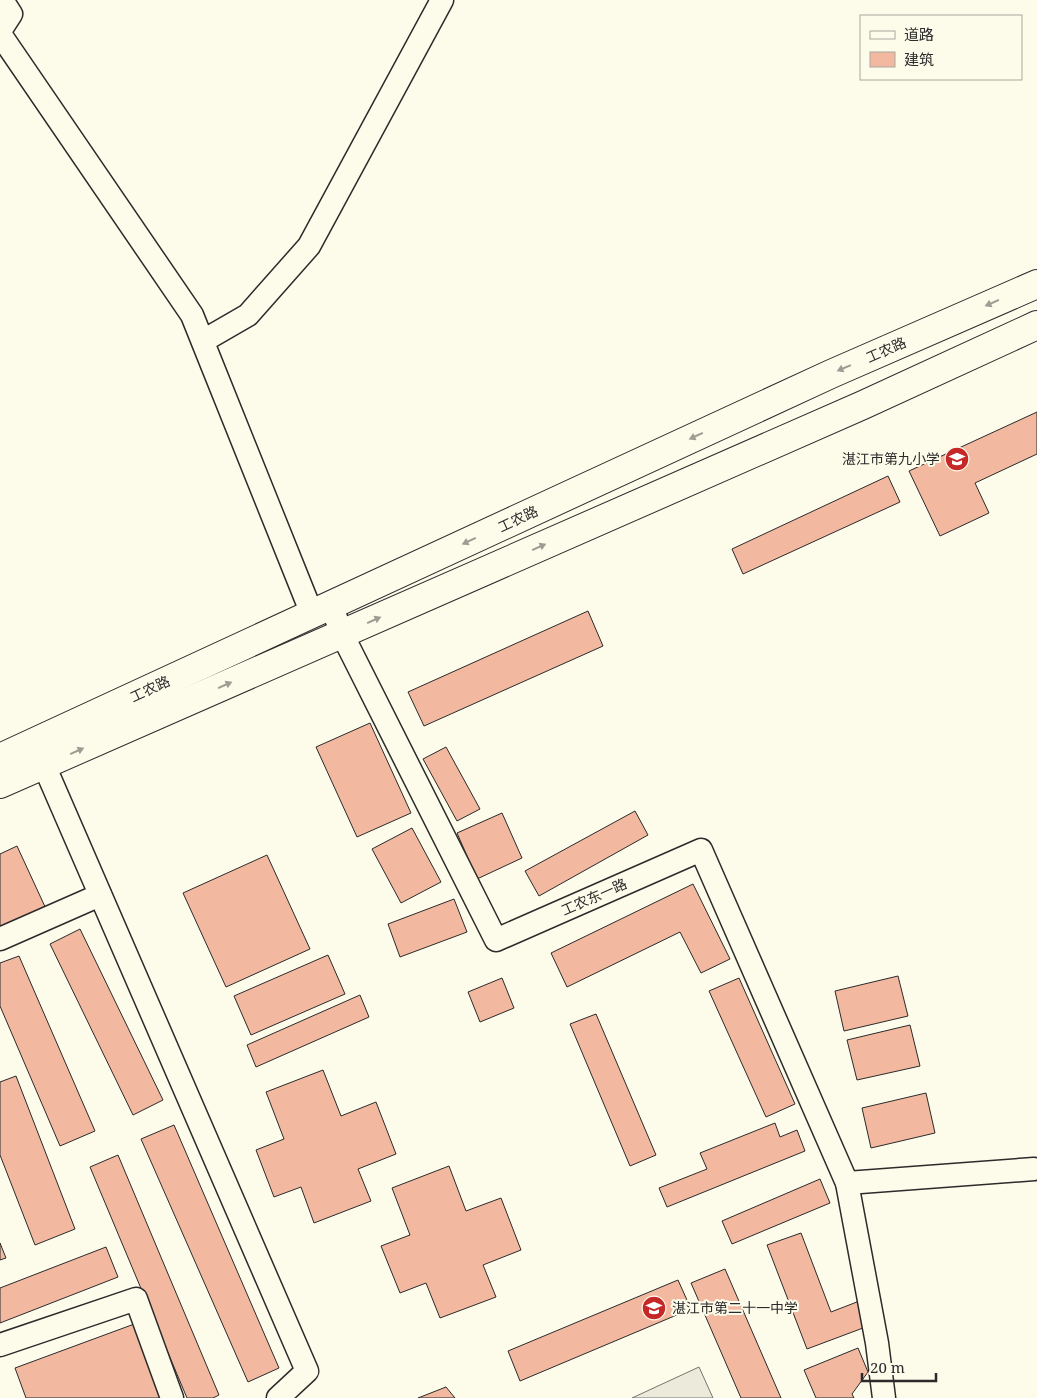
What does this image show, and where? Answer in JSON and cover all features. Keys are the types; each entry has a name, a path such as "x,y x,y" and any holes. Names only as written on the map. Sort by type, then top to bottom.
{"street":[{"path":"0,33 11,14 2,0"},
{"path":"203,341 248,315 309,246 442,0"},
{"name":"工农东一路","path":"0,33 192,314 321,610 342,634 496,940 701,850 847,1182"},
{"name":"工农路","path":"0,758 831,374 1037,284"},
{"name":"工农路","path":"0,784 854,409 1037,325"},
{"path":"44,765 307,1371 278,1398"},
{"path":"0,940 100,895"},
{"path":"884,1398 877,1343 847,1182 1034,1169"},
{"path":"0,1345 136,1299 172,1398"}],"shaded area":[{"path":"699,1367 713,1398 632,1398"}],"building":[{"path":"1037,412 1037,454 975,483 989,513 940,536 909,471"},
{"path":"888,476 900,502 743,574 732,549"},
{"path":"588,611 603,646 424,726 408,692"},
{"path":"370,723 411,813 357,837 316,747"},
{"path":"446,747 480,809 457,821 423,759"},
{"path":"635,811 648,835 539,896 525,871"},
{"path":"502,813 522,858 477,879 457,833"},
{"path":"412,828 441,882 401,903 372,849"},
{"path":"17,846 47,911 0,933 0,854"},
{"path":"267,855 310,949 226,987 183,893"},
{"path":"693,884 730,959 701,973 680,932 567,987 551,953"},
{"path":"454,899 467,932 400,957 388,924"},
{"path":"80,929 163,1100 133,1115 50,944"},
{"path":"328,955 345,994 251,1035 234,996"},
{"path":"19,956 95,1131 60,1146 0,1006 0,963"},
{"path":"898,976 908,1016 844,1031 835,991"},
{"path":"502,978 514,1008 480,1022 468,992"},
{"path":"739,978 795,1104 766,1117 709,991"},
{"path":"360,995 369,1017 256,1067 247,1045"},
{"path":"596,1014 656,1155 630,1166 570,1024"},
{"path":"910,1025 920,1066 857,1080 847,1040"},
{"path":"323,1070 341,1116 376,1102 396,1154 358,1169 371,1201 314,1223 301,1187 274,1197 256,1150 284,1139 266,1092"},
{"path":"16,1076 75,1229 35,1245 0,1155 0,1082"},
{"path":"926,1093 935,1133 871,1148 862,1108"},
{"path":"775,1123 780,1137 797,1130 805,1151 667,1207 659,1188 707,1169 700,1153"},
{"path":"174,1125 279,1368 248,1382 141,1139"},
{"path":"118,1155 219,1395 213,1398 187,1398 90,1167"},
{"path":"449,1166 466,1211 501,1198 521,1250 483,1265 496,1297 440,1318 426,1283 400,1293 381,1246 410,1235 392,1188"},
{"path":"820,1179 830,1203 732,1244 722,1221"},
{"path":"801,1233 831,1312 862,1300 871,1325 807,1349 767,1245"},
{"path":"0,1243 6,1258 0,1260"},
{"path":"106,1247 118,1277 0,1323 0,1288"},
{"path":"725,1269 781,1398 741,1398 691,1283"},
{"path":"678,1280 691,1309 520,1381 508,1351"},
{"path":"137,1323 165,1398 26,1398 15,1368"},
{"path":"858,1348 868,1372 852,1394 854,1398 816,1398 804,1370"},
{"path":"446,1387 455,1398 418,1398"}],"place":[{"name":"湛江市第九小学","path":"957,459"},
{"name":"湛江市第二十一中学","path":"654,1308"}]}
